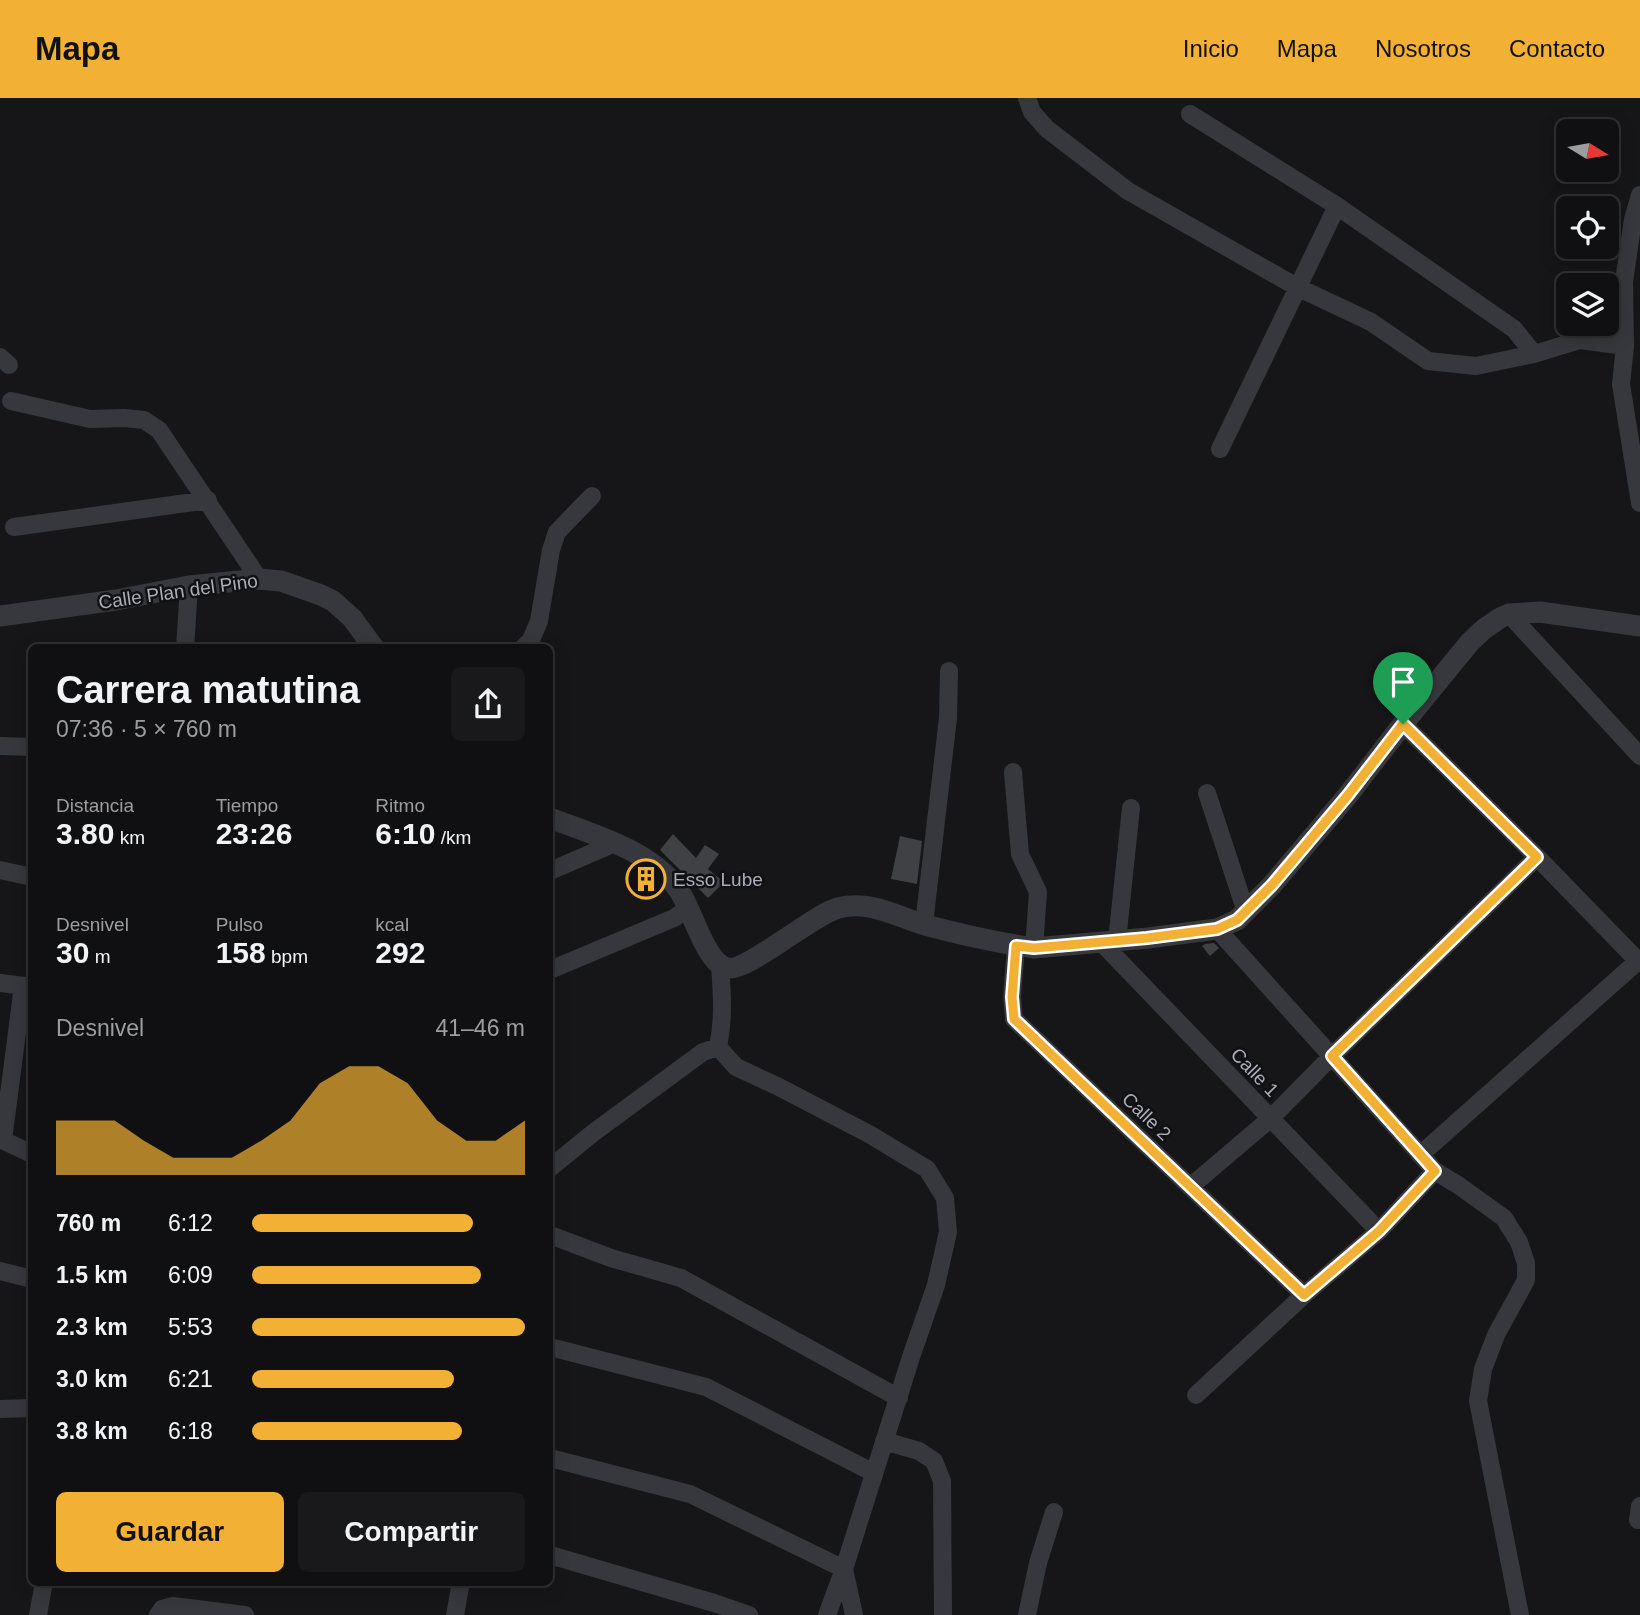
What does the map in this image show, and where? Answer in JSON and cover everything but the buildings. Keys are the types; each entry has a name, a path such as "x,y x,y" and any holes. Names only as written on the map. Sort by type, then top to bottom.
{"street":[{"path":"1027,98 1032,112 1047,129 1128,191 1297,287 1371,322 1428,361 1476,366 1580,341 1625,346"},
{"path":"1190,114 1336,206 1514,329 1534,354"},
{"path":"1640,195 1633,219 1624,282 1625,346 1621,384 1640,503"},
{"path":"1220,449 1336,206"},
{"path":"1621,384 1640,388"},
{"path":"11,401 90,419 144,420 159,430 259,579"},
{"path":"527,644 539,621 551,550 557,532 592,496"},
{"path":"14,527 208,500"},
{"name":"Calle Plan del Pino","path":"0,617 190,586 259,579 281,581 333,601 352,618 371,644"},
{"path":"185,644 190,586"},
{"path":"553,819 615,843 641,857 665,876 679,890 710,956 728,969 736,968 781,942 823,913 855,905 888,911 924,925 1025,947 1109,942 1217,929 1237,920 1272,885 1471,642 1493,622 1509,614 1540,612 1640,626"},
{"path":"1509,614 1640,756"},
{"path":"924,925 948,718 949,671"},
{"path":"1403,724 1639,962 1420,1155"},
{"path":"0,746 28,747"},
{"name":"Calle 2","path":"1013,772 1020,854 1038,892 1012,997 1014,1019 1304,1295"},
{"path":"1207,793 1246,912"},
{"path":"1109,942 1131,808"},
{"path":"553,870 615,843"},
{"path":"1190,1187 1271,1118 1537,857"},
{"path":"0,870 28,876"},
{"path":"553,969 674,918 689,908"},
{"path":"1217,929 1435,1171 1504,1218 1518,1242 1526,1263 1526,1280 1496,1335 1483,1369 1478,1401 1520,1615"},
{"name":"Calle 1","path":"1109,942 1379,1231"},
{"path":"718,1047 723,1010 720,965"},
{"path":"0,983 27,987 14,1048 1,1139 28,1152"},
{"path":"553,1166 703,1052 718,1047"},
{"path":"718,1047 736,1067 869,1133 928,1169 945,1198 948,1232 939,1272 827,1615"},
{"path":"14,1048 28,1055"},
{"path":"1196,1395 1304,1295 1379,1231 1435,1171"},
{"path":"553,1236 611,1258 681,1278 899,1398"},
{"path":"0,1271 28,1278"},
{"path":"553,1348 706,1387 874,1473"},
{"path":"0,1409 28,1408"},
{"path":"884,1441 919,1451 934,1461 942,1481 943,1615"},
{"path":"553,1459 690,1494 844,1569"},
{"path":"1027,1615 1038,1563 1054,1512"},
{"path":"553,1556 750,1615"},
{"path":"844,1569 854,1615"},
{"path":"38,1615 43,1586"},
{"path":"455,1615 460,1586"},
{"path":"158,1615 162,1609 173,1606 245,1615"}],"place":[{"name":"Esso Lube","path":"646,879"}],"route":[{"path":"1403,724 1537,857 1332,1056 1435,1171 1379,1231 1304,1295 1014,1019 1012,997 1016,946 1034,948 1147,938 1217,929 1237,920 1272,885 1348,795 1403,724"}]}
